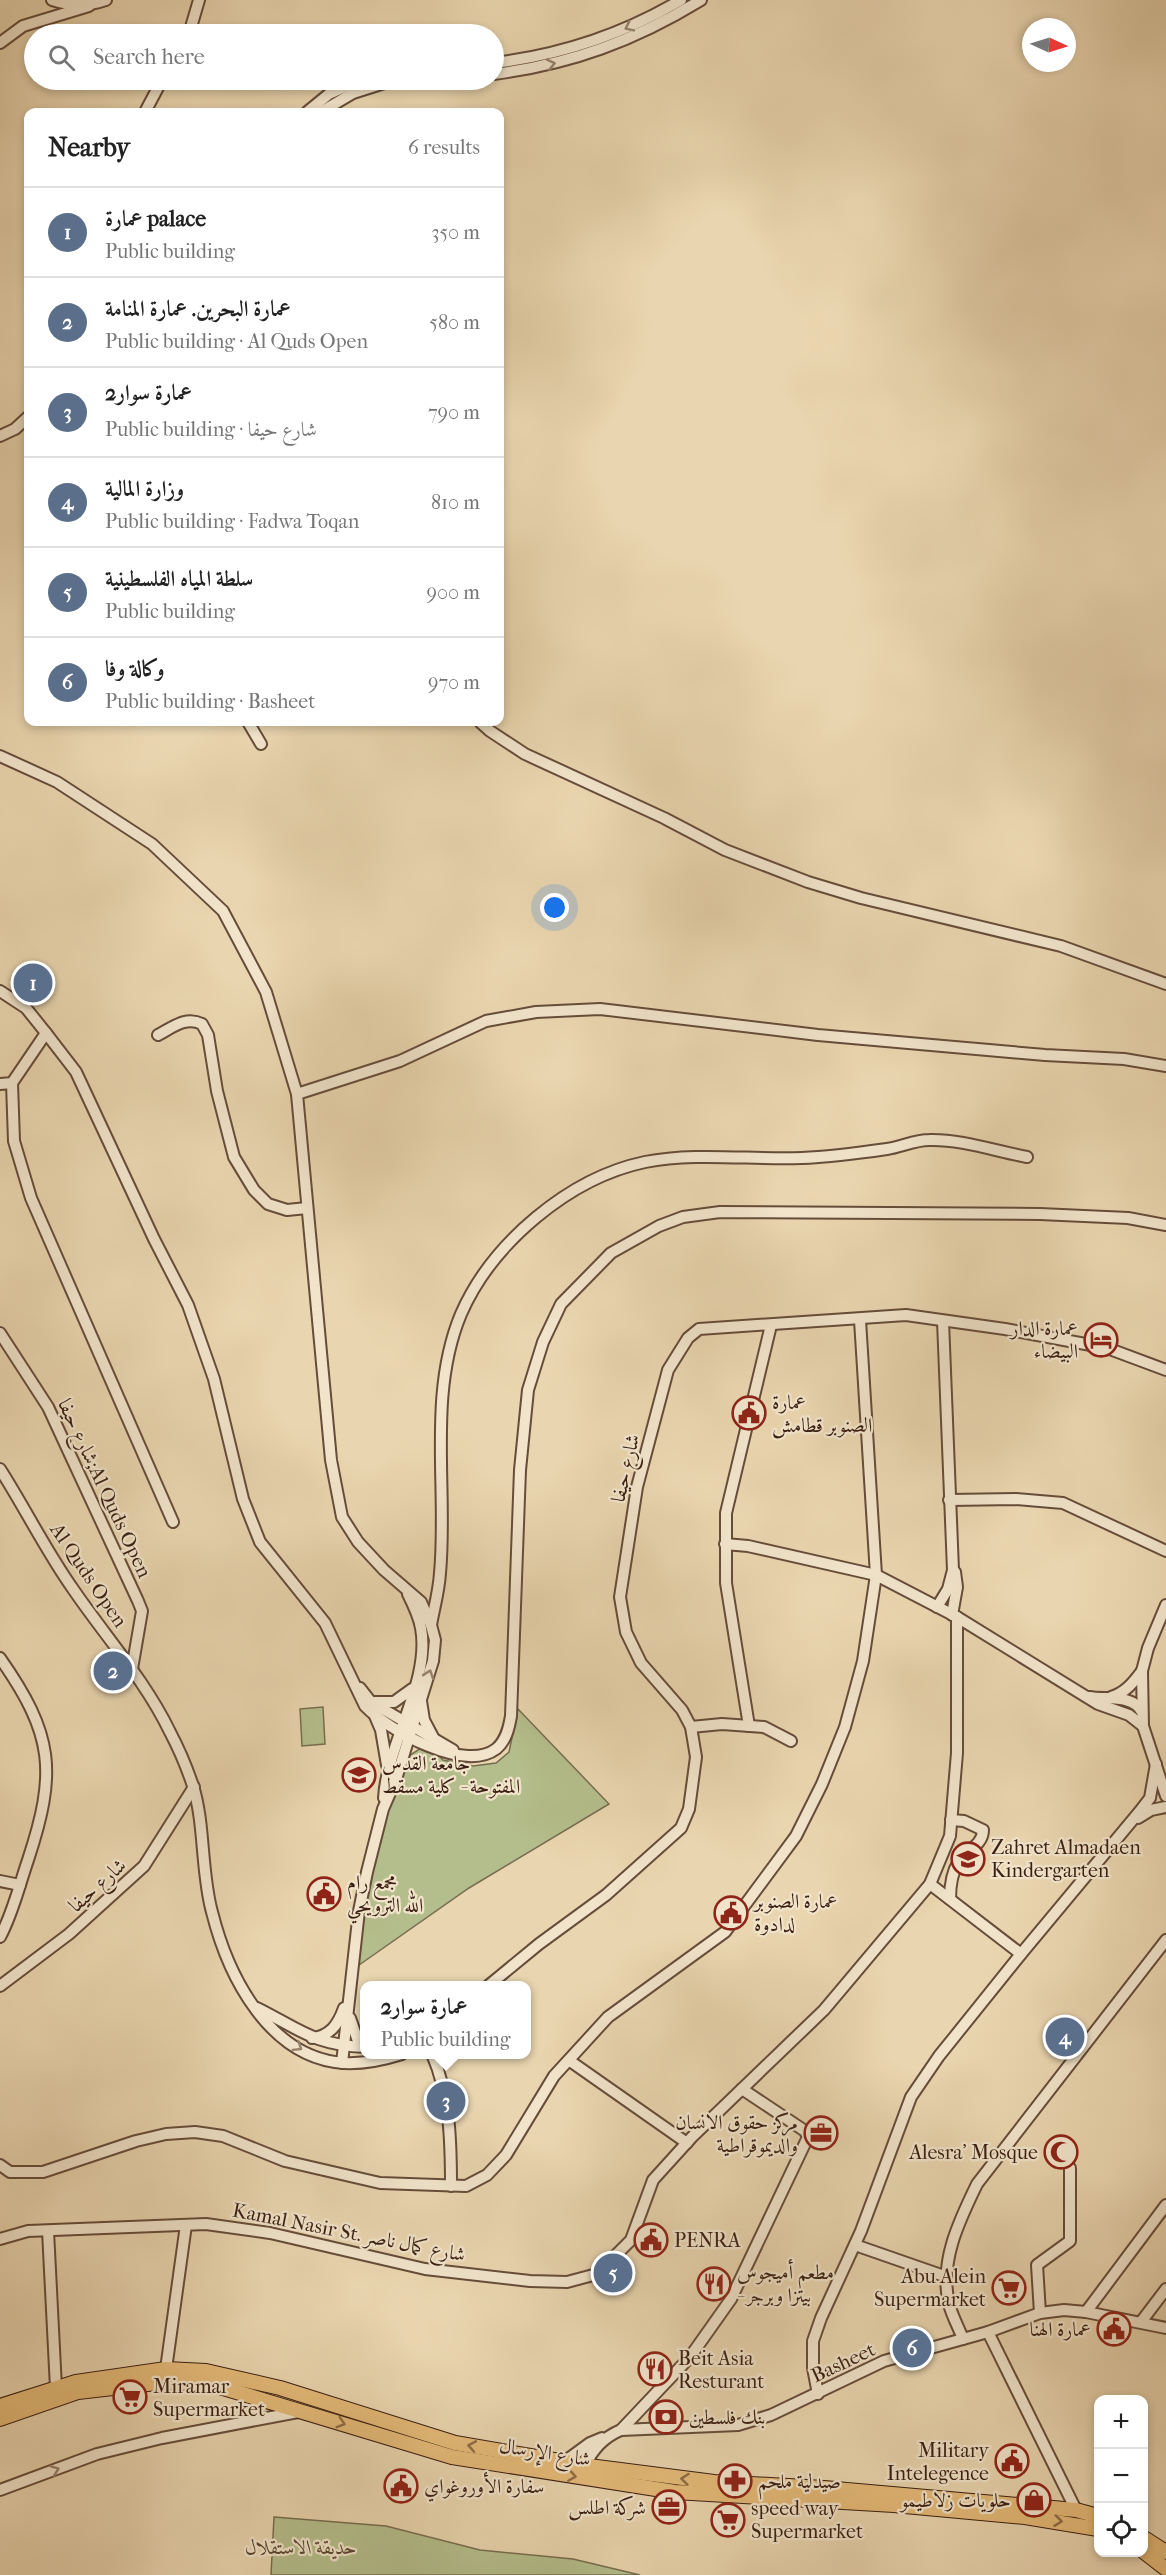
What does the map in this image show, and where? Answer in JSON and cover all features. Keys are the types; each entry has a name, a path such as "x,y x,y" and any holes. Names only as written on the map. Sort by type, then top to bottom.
{"main road":[{"name":"شارع الإرسال","path":"0,2406 76,2382 166,2369 206,2372 253,2381 455,2443 585,2466 714,2482 824,2488 1076,2510 1094,2515"},
{"name":"شارع الإرسال","path":"0,2420 78,2392 165,2382 210,2384 452,2457 675,2492 894,2505 1025,2517 1094,2528"},
{"path":"1148,2541 1166,2552"},
{"path":"1148,2556 1166,2569"}],"street":[{"path":"46,0 50,5 52,17"},
{"path":"52,0 89,6"},
{"path":"29,24 106,0"},
{"path":"192,24 199,0"},
{"path":"504,62 574,48 618,33 681,0"},
{"path":"504,72 554,64 622,42 701,0"},
{"path":"0,43 24,25"},
{"path":"147,108 157,90"},
{"path":"312,108 338,90"},
{"path":"328,108 362,90"},
{"path":"0,436 15,429 24,421"},
{"path":"250,726 261,744"},
{"path":"484,726 525,754 663,818 725,850 808,882 963,924 1060,946 1166,984"},
{"path":"0,756 57,782 152,844 223,911 266,992 297,1094 331,1460 342,1517 358,1542 384,1570 421,1602 435,1640 433,1661 421,1698 405,1729 388,1771"},
{"path":"0,992 26,1008 76,1072 154,1239 188,1305 214,1379 243,1499 260,1542 325,1623 365,1706 374,1716 386,1749 388,1771 383,1809 359,1911 342,2063"},
{"path":"297,1094 400,1061 486,1021 536,1012 600,1010 818,1035 1045,1055 1124,1059 1166,1066"},
{"path":"158,1035 183,1021 195,1020 202,1024 208,1035 217,1091 234,1157 254,1190 268,1204 287,1210 307,1209"},
{"path":"46,1033 12,1083 14,1141 31,1198 173,1522"},
{"path":"0,1084 12,1083"},
{"path":"431,1625 440,1573 441,1429 446,1370 461,1315 482,1276 519,1232 561,1199 608,1174 646,1162 698,1158 803,1158 887,1149 925,1140 944,1140 1027,1157"},
{"path":"374,1716 458,1754 480,1756 496,1749 507,1734 511,1716 520,1470 528,1390 543,1342 561,1304 611,1253 658,1226 683,1217 720,1212 1040,1214 1128,1218 1166,1225"},
{"name":"شارع حيفا","path":"494,1981 539,1944 606,1895 681,1828 689,1809 696,1757 691,1727 682,1710 640,1663 626,1632 620,1597 637,1487 668,1370 688,1338 699,1329 860,1320 906,1315 1005,1329 1107,1348 1166,1370"},
{"path":"0,2164 10,2172 43,2172 136,2141 166,2134 195,2132 223,2136 285,2161 380,2183 466,2186 487,2175 506,2155 554,2076 608,2017 725,1932 796,1836 822,1784 845,1727 863,1661 876,1575 860,1320"},
{"name":"Kamal Nasir St. شارع كمال ناصر","path":"0,2238 28,2231 206,2224 270,2234 425,2269 530,2281 567,2282 597,2274 631,2240 653,2180 687,2143 824,2010 930,1884 950,1836 957,1719 955,1616 957,1574 953,1570 942,1321"},
{"path":"749,1726 726,1583 726,1513 771,1325"},
{"name":"شارع حيفا;Al Quds Open","path":"0,1333 48,1407 138,1601 141,1611 132,1669"},
{"name":"Al Quds Open","path":"0,1468 72,1588 132,1669 170,1731 194,1787"},
{"path":"950,1500 1016,1498 1063,1503 1166,1551"},
{"path":"725,1544 748,1546 876,1575 955,1616 1098,1704 1129,1715 1143,1726"},
{"path":"937,1606 948,1589 953,1570"},
{"path":"383,1809 400,1761 414,1686 421,1665 421,1627 404,1585"},
{"path":"1166,1605 1148,1648 1142,1671 1143,1726 1166,1796"},
{"path":"0,1658 33,1714 46,1747 48,1769 43,1812 20,1885 0,1937"},
{"path":"348,1671 371,1702 405,1729"},
{"path":"1108,1698 1126,1690 1142,1671"},
{"path":"371,1702 394,1702 404,1697 414,1686"},
{"path":"1089,1697 1128,1700 1138,1704 1143,1713"},
{"path":"421,1698 424,1720 433,1743"},
{"path":"691,1727 722,1724 764,1727 791,1741"},
{"path":"400,1761 409,1751 433,1743"},
{"path":"818,2394 813,2368 813,2341 821,2318 855,2245 912,2097 939,2056 1150,1798 1156,1764"},
{"path":"194,1787 211,1911 229,1966 242,1990 265,2021 285,2039 310,2055 342,2063 385,2059"},
{"name":"شارع حيفا","path":"0,1986 69,1934 144,1866 194,1787"},
{"path":"1132,1821 1151,1810 1166,1807"},
{"path":"950,1899 950,1886 959,1861 983,1835 983,1830 978,1826 951,1820"},
{"path":"0,1881 20,1885"},
{"path":"930,1884 1021,1954"},
{"path":"963,2339 949,2304 947,2277 956,2226 977,2184 1166,1940"},
{"path":"310,2038 322,2037 333,2030 349,1997"},
{"path":"349,1997 350,2020 353,2031 360,2042"},
{"path":"256,2007 310,2038 343,2046 360,2046"},
{"path":"434,2059 440,2072 447,2113 451,2186"},
{"path":"570,2061 687,2143"},
{"path":"621,2430 690,2357 731,2299 808,2137 805,2131 742,2089"},
{"path":"1040,2313 1037,2265 1070,2241 1070,2168"},
{"path":"1086,2312 1166,2205"},
{"path":"166,2369 186,2225"},
{"path":"48,2230 56,2388"},
{"path":"855,2245 947,2277"},
{"path":"1141,2322 1166,2289"},
{"name":"Basheet","path":"585,2466 589,2457 605,2437 621,2430 738,2425 771,2415 884,2361 988,2332 1040,2313 1064,2310 1086,2312 1166,2328"},
{"path":"988,2332 1076,2510"},
{"path":"0,2490 98,2454 162,2438 301,2411"},
{"path":"564,2462 590,2443 605,2437"},
{"path":"605,2437 599,2457 607,2469"}],"green space":[{"path":"323,1707 325,1744 302,1746 300,1709"},
{"path":"518,1709 609,1804 469,1888 352,1970 363,1894 401,1761 424,1746 431,1747 443,1760 473,1766 496,1763 509,1752"},
{"name":"حديقة الاستقلال","path":"274,2517 386,2526 480,2550 573,2559 640,2575 271,2575"}],"place":[{"name":"عمارة palace","path":"33,983"},
{"name":"عمارة الدار البيضاء","path":"1101,1340"},
{"name":"عمارة الصنوبر قطامش","path":"749,1413"},
{"name":"عمارة البحرين. عمارة المنامة","path":"113,1671"},
{"name":"جامعة القدس المفتوحة - كلية مسقط","path":"359,1775"},
{"name":"Zahret Almadaen Kindergarten","path":"968,1859"},
{"name":"مجمع رام الله الترويحي","path":"324,1894"},
{"name":"عمارة الصنوبر لدادوة","path":"731,1913"},
{"name":"وزارة المالية","path":"1065,2037"},
{"name":"عمارة سوار2","path":"446,2101"},
{"name":"مركز حقوق الانسان والديموقراطية","path":"821,2133"},
{"name":"Alesra' Mosque","path":"1061,2152"},
{"name":"PENRA","path":"651,2240"},
{"name":"سلطة المياه الفلسطينية","path":"613,2273"},
{"name":"مطعم أميجوس - بيتزا وبرجر","path":"714,2284"},
{"name":"Abu Alein Supermarket","path":"1009,2288"},
{"name":"عمارة الهنا","path":"1114,2329"},
{"name":"وكالة وفا","path":"912,2348"},
{"name":"Beit Asia Resturant","path":"655,2369"},
{"name":"Miramar Supermarket","path":"130,2397"},
{"name":"بنك فلسطين","path":"666,2417"},
{"name":"Military Intelegence","path":"1012,2461"},
{"name":"صيدلية ملحم","path":"735,2481"},
{"name":"سفارة الأوروغواي","path":"401,2486"},
{"name":"حلويات زلاطيمو","path":"1034,2500"},
{"name":"شركة اطلس","path":"669,2507"},
{"name":"speed way Supermarket","path":"728,2520"}]}
